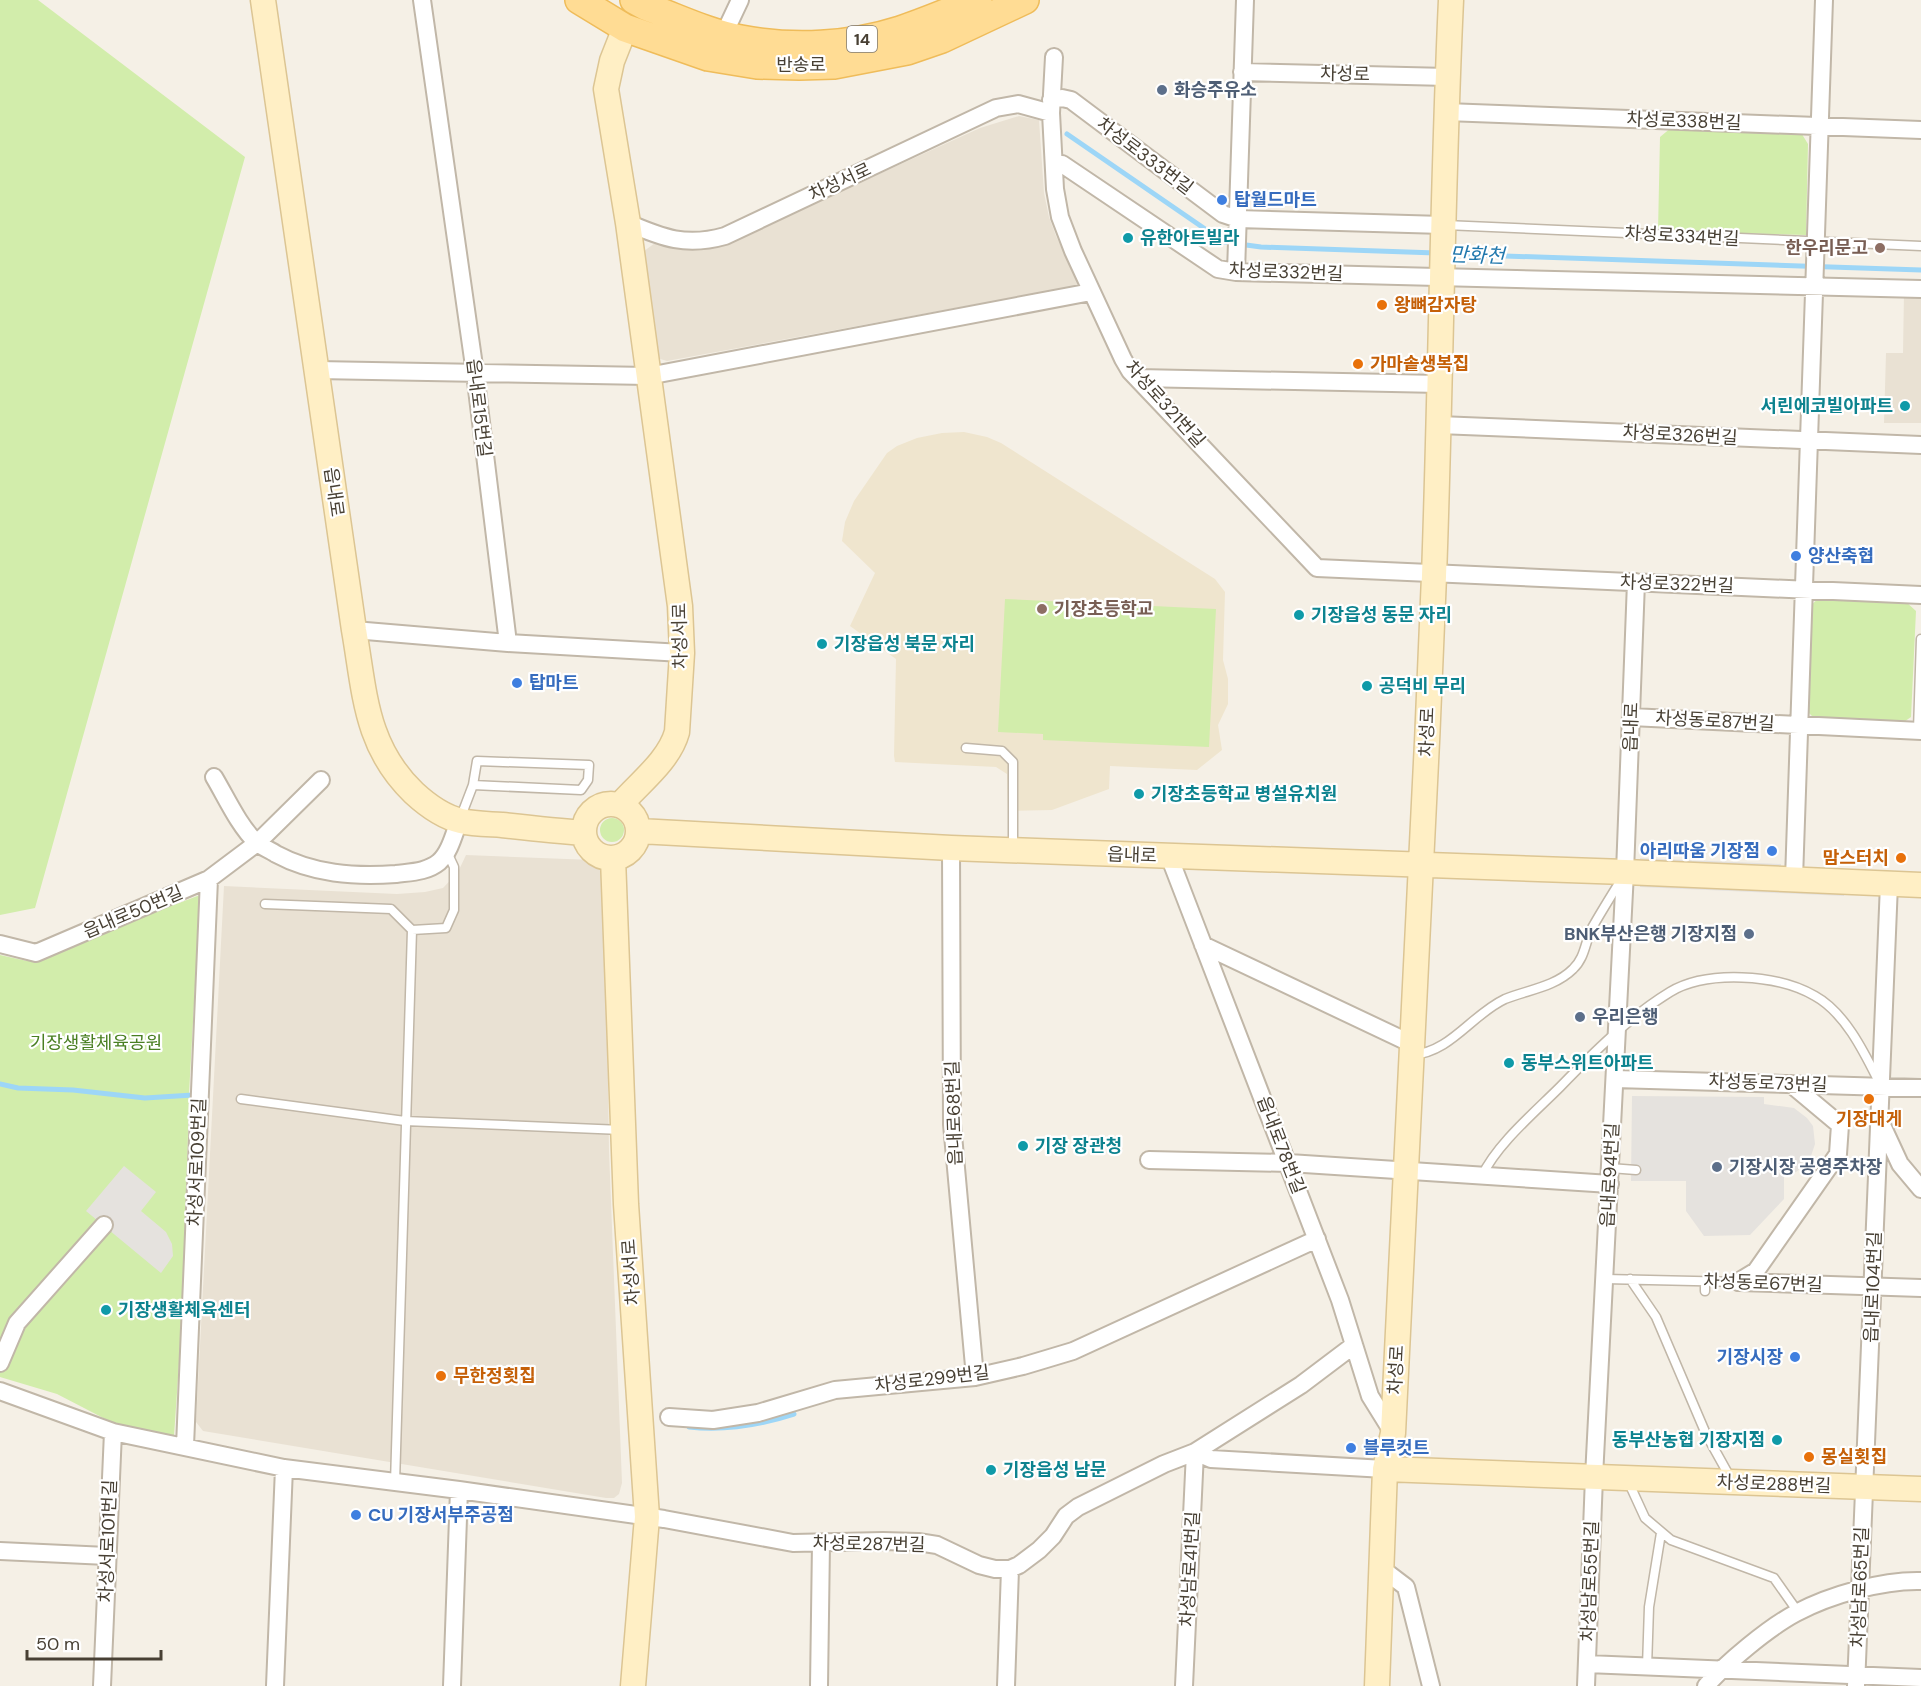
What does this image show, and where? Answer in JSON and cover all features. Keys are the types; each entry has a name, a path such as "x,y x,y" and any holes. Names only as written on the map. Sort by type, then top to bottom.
{"main road":[{"name":"읍내로","path":"263,0 354,630 371,725 385,757 398,775 423,802 438,812 459,821 584,833"},
{"name":"반송로","path":"579,0 624,28 708,57 757,65 834,65 907,51 942,39 1025,0"},
{"name":"반송로","path":"634,0 645,6 740,39 786,45 824,44 868,38 899,30 978,0"},
{"path":"1443,228 1451,0"},
{"name":"차성서로","path":"620,805 657,766 674,743 677,732 682,653 680,606 628,223 606,89 612,61 624,28"},
{"name":"차성로","path":"1377,1686 1385,1469 1393,1433 1422,866 1434,574 1443,228"},
{"path":"607,804 620,805 630,811 639,831 637,843 630,852 619,858 606,858 594,852 587,843 584,833 585,821 590,813 607,804"},
{"name":"읍내로","path":"639,831 1013,851 1625,872 1921,885"},
{"name":"차성서로","path":"613,858 622,1130 647,1517 633,1686"},
{"name":"차성로288번길","path":"1385,1469 1921,1489"}],"street":[{"name":"읍내로15번길","path":"422,0 475,374 508,643"},
{"path":"724,34 740,0"},
{"path":"1236,266 1245,0"},
{"name":"차성동로87번길","path":"1798,725 1824,0"},
{"name":"차성로321번길","path":"1054,57 1051,107 1060,218 1091,292 1130,370 1317,568 1434,574"},
{"name":"차성로","path":"1242,72 1448,76"},
{"name":"차성로333번길","path":"1051,107 1062,98 1071,100 1238,226 1443,228"},
{"name":"차성서로","path":"628,223 660,237 690,242 725,236 996,108 1018,104 1051,107"},
{"name":"차성로338번길","path":"1446,112 1921,130"},
{"name":"차성로332번길","path":"1054,165 1062,164 1218,269 1236,266 1814,281 1921,289"},
{"path":"317,370 648,376 1091,292"},
{"path":"1138,378 1440,384"},
{"name":"차성로326번길","path":"1438,425 1921,445"},
{"name":"차성로322번길","path":"1434,574 1921,595"},
{"name":"읍내로","path":"1625,872 1636,582"},
{"path":"354,630 508,643 682,653"},
{"name":"차성동로87번길","path":"1631,717 1919,731"},
{"path":"1794,879 1798,725"},
{"path":"214,777 237,816 257,843 294,864 339,874 378,875 415,872 430,868 441,861 459,821"},
{"name":"읍내로50번길","path":"0,944 36,953 209,879 257,843 321,780"},
{"name":"읍내로68번길","path":"951,848 952,1124 975,1377"},
{"name":"읍내로78번길","path":"1169,856 1340,1300 1370,1396 1393,1433"},
{"name":"읍내로94번길","path":"1594,1477 1625,872"},
{"name":"차성서로109번길","path":"185,1446 209,879"},
{"name":"읍내로104번길","path":"1864,1487 1889,884"},
{"path":"1203,945 1412,1050"},
{"name":"차성동로73번길","path":"1615,1079 1921,1088"},
{"path":"1738,1282 1756,1271 1838,1154 1839,1125 1791,1084"},
{"path":"1880,1121 1900,1164 1918,1186"},
{"path":"1149,1160 1289,1163 1482,1176 1610,1176"},
{"path":"0,1363 17,1323 104,1225"},
{"name":"차성로299번길","path":"669,1417 712,1420 758,1413 835,1390 975,1377 1073,1351 1317,1239"},
{"name":"차성동로67번길","path":"1738,1282 1921,1288"},
{"path":"1006,1686 1010,1569 1039,1550 1053,1536 1066,1516 1078,1507 1164,1464 1195,1452 1301,1385 1354,1345"},
{"path":"0,1391 112,1432 284,1468 647,1517"},
{"name":"차성서로101번길","path":"102,1686 112,1432"},
{"path":"1195,1452 1211,1459 1385,1469"},
{"name":"차성남로41번길","path":"1184,1686 1195,1452"},
{"path":"275,1686 284,1468"},
{"name":"차성남로55번길","path":"1586,1686 1594,1477"},
{"name":"차성남로65번길","path":"1856,1681 1864,1487"},
{"path":"452,1686 459,1490"},
{"name":"차성로287번길","path":"647,1517 794,1543 918,1542 937,1545 979,1565 995,1569 1010,1569"},
{"path":"819,1686 821,1543"},
{"path":"0,1551 107,1556"},
{"path":"1381,1568 1406,1587 1431,1686"},
{"path":"1706,1686 1719,1671 1784,1620 1798,1612 1860,1590 1921,1581"},
{"path":"1587,1664 1856,1681 1921,1678"}],"lane":[{"name":"차성로334번길","path":"1443,228 1815,245 1921,246"},
{"name":"차성동로87번길","path":"1919,731 1921,639"},
{"path":"966,748 1002,751 1013,762 1013,851"},
{"path":"459,821 473,784 477,761 589,765 588,780 581,790 473,784"},
{"path":"412,930 446,928 454,910 454,867 447,851"},
{"path":"1412,1050 1433,1052 1496,1004 1549,984 1572,970 1582,957 1591,930 1625,872"},
{"path":"265,904 391,909 412,930 395,1482"},
{"name":"읍내로104번길","path":"1617,1032 1671,992 1704,979 1720,977 1766,980 1816,996 1837,1014 1852,1033 1881,1087"},
{"path":"1482,1176 1490,1161 1501,1148 1568,1078 1617,1032"},
{"path":"241,1099 405,1121 622,1130"},
{"path":"1610,1176 1636,1170"},
{"name":"차성동로67번길","path":"1605,1279 1705,1286 1738,1282"},
{"path":"1630,1280 1656,1317 1706,1434 1732,1482"},
{"path":"1626,1478 1645,1518 1661,1533 1671,1540 1774,1578 1798,1612"},
{"path":"1647,1667 1649,1607 1661,1533"}],"shaded area":[{"path":"1019,116 1039,120 1044,193 1049,217 1080,285 667,361 657,358 640,254 655,243 688,249 713,246 734,240 980,128"},
{"name":"서린에코빌아파트","path":"1904,292 1921,292 1921,423 1884,423 1886,353 1903,353"},
{"name":"기장초등학교","path":"964,432 1001,443 1215,579 1225,592 1223,660 1228,679 1228,704 1218,725 1222,750 1197,770 1110,766 1109,789 1052,810 1008,811 1007,774 996,767 895,762 896,659 850,626 875,573 842,541 845,522 854,501 887,453 917,438"},
{"path":"466,855 593,860 605,877 609,1151 622,1483 619,1494 614,1498 203,1431 196,1422 224,886 397,894 425,892 443,888 458,872"},
{"path":"1640,858 1781,864 1781,876 1640,870"},
{"path":"1640,877 1844,886 1844,896 1640,887"},
{"name":"기장시장 공영주차장","path":"1632,1096 1764,1097 1764,1104 1794,1108 1807,1118 1813,1126 1815,1144 1809,1162 1796,1172 1784,1174 1784,1199 1750,1235 1704,1236 1686,1211 1686,1181 1631,1181"},
{"path":"124,1166 156,1192 141,1211 166,1232 172,1244 173,1256 161,1273 86,1211"}],"green space":[{"path":"0,0 38,0 245,157 35,908 0,915"},
{"path":"1672,127 1800,131 1808,144 1806,235 1658,231 1660,137"},
{"path":"1819,598 1905,601 1916,611 1911,717 1901,724 1818,722 1805,709 1809,607"},
{"path":"1005,599 1216,609 1209,747 1043,740 1043,734 998,732"},
{"path":"612,818 620,822 624,830 620,838 612,842 604,838 600,830 604,822"},
{"name":"기장생활체육공원","path":"200,895 189,1094 184,1290 174,1436 111,1422 57,1394 0,1377 0,955 27,961"}],"waterway":[{"name":"만화천","path":"1067,134 1224,242 1261,247 1436,253"},
{"name":"만화천","path":"1448,254 1921,270"},
{"path":"0,1084 18,1088 73,1090 145,1098 193,1095"},
{"path":"689,1427 742,1426 794,1414"}],"place":[{"name":"화승주유소","path":"1162,90"},
{"name":"탑월드마트","path":"1222,200"},
{"name":"유한아트빌라","path":"1128,238"},
{"name":"한우리문고","path":"1880,248"},
{"name":"왕뼈감자탕","path":"1382,305"},
{"name":"가마솥생복집","path":"1358,364"},
{"name":"서린에코빌아파트","path":"1905,406"},
{"name":"양산축협","path":"1796,556"},
{"name":"기장초등학교","path":"1042,609"},
{"name":"기장읍성 동문 자리","path":"1299,615"},
{"name":"기장읍성 북문 자리","path":"822,644"},
{"name":"탑마트","path":"517,683"},
{"name":"공덕비 무리","path":"1367,686"},
{"name":"기장초등학교 병설유치원","path":"1139,794"},
{"name":"아리따움 기장점","path":"1772,851"},
{"name":"맘스터치","path":"1901,858"},
{"name":"BNK부산은행 기장지점","path":"1749,934"},
{"name":"우리은행","path":"1580,1017"},
{"name":"동부스위트아파트","path":"1509,1063"},
{"name":"기장대게","path":"1869,1099"},
{"name":"기장 장관청","path":"1023,1146"},
{"name":"기장시장 공영주차장","path":"1717,1167"},
{"name":"기장생활체육센터","path":"106,1310"},
{"name":"기장시장","path":"1795,1357"},
{"name":"무한정횟집","path":"441,1376"},
{"name":"동부산농협 기장지점","path":"1777,1440"},
{"name":"블루컷트","path":"1351,1448"},
{"name":"몽실횟집","path":"1809,1457"},
{"name":"기장읍성 남문","path":"991,1470"},
{"name":"CU 기장서부주공점","path":"356,1515"}]}
